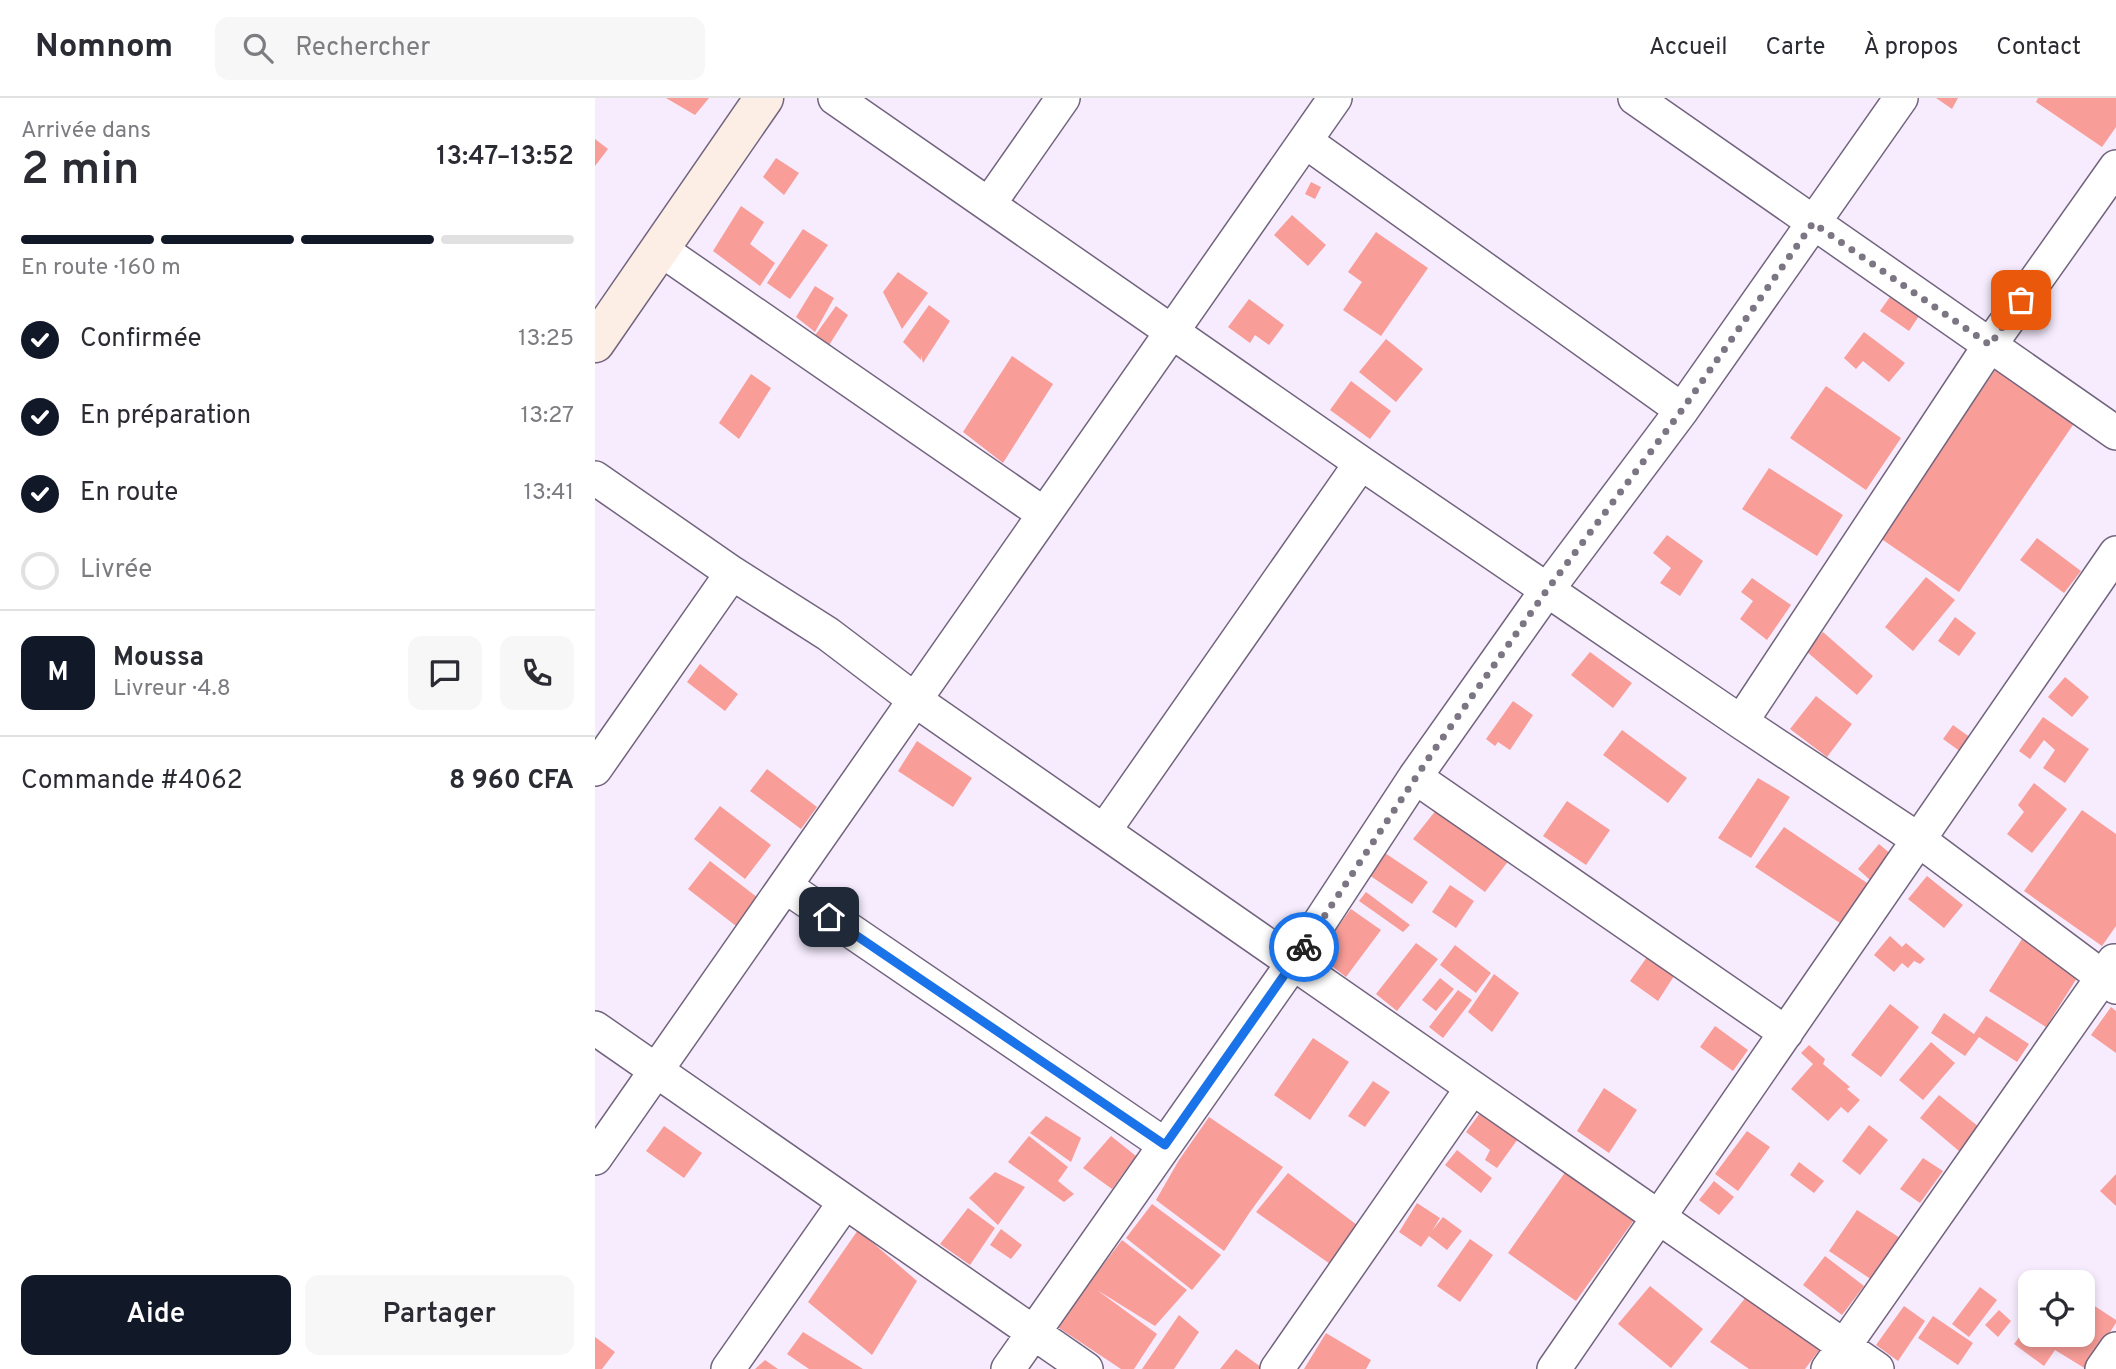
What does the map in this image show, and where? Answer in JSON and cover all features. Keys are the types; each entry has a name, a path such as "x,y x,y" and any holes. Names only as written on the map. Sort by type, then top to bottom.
{"street":[{"path":"595,343 764,98"},
{"path":"835,98 1361,463 1741,723 1919,840 2112,975 1836,1358"},
{"path":"989,204 1063,98"},
{"path":"595,1158 1335,98"},
{"path":"1635,98 2116,433"},
{"path":"1008,1369 1293,963 1415,777 1547,590 1682,410 1901,98"},
{"path":"1305,141 1682,410"},
{"path":"1741,723 1990,345 2116,167"},
{"path":"660,249 1044,514"},
{"path":"1104,831 1361,463"},
{"path":"595,478 732,573 828,634 915,700 1659,1217 1836,1358 1877,1369"},
{"path":"1554,1369 2116,553"},
{"path":"595,769 732,573"},
{"path":"1415,777 1786,1033"},
{"path":"785,886 1165,1145"},
{"path":"595,1028 1086,1369"},
{"path":"1277,1369 1472,1088"},
{"path":"728,1369 845,1202"},
{"path":"2102,1369 2116,1349"}],"building":[{"path":"666,98 709,98 695,115"},
{"path":"1936,98 1958,98 1952,109"},
{"path":"2038,98 2116,98 2116,127 2102,147 2036,102"},
{"path":"595,139 608,149 595,166"},
{"path":"776,158 799,173 784,195 763,177"},
{"path":"1311,182 1321,187 1315,199 1305,194"},
{"path":"741,206 764,222 750,244 775,263 760,286 713,251"},
{"path":"1292,215 1326,245 1308,266 1274,235"},
{"path":"803,229 828,245 790,299 767,283"},
{"path":"1376,232 1428,268 1381,336 1343,310 1362,282 1348,272"},
{"path":"898,272 928,293 902,329 883,292"},
{"path":"815,286 834,298 815,332 796,317"},
{"path":"1892,294 1921,313 1909,331 1880,311"},
{"path":"1249,299 1284,325 1269,345 1255,335 1250,343 1228,327"},
{"path":"929,305 950,321 923,363 921,355 921,360 903,342"},
{"path":"836,306 848,315 826,350 811,341"},
{"path":"1864,332 1905,363 1889,382 1863,361 1856,369 1844,358"},
{"path":"1386,339 1423,369 1396,402 1359,372"},
{"path":"1012,356 1053,384 1003,463 963,432"},
{"path":"1996,369 2075,422 1959,592 1880,538"},
{"path":"751,374 771,388 739,439 719,423"},
{"path":"1351,381 1391,411 1370,439 1330,410"},
{"path":"1826,386 1901,438 1866,490 1790,438"},
{"path":"1769,468 1843,515 1817,556 1742,509"},
{"path":"1667,535 1703,561 1680,596 1660,583 1671,568 1653,553"},
{"path":"2037,538 2081,571 2064,593 2020,560"},
{"path":"1926,577 1955,600 1913,651 1885,627"},
{"path":"1752,578 1791,605 1767,640 1740,619 1753,601 1741,592"},
{"path":"1955,617 1976,633 1959,656 1938,641"},
{"path":"1823,632 1873,676 1857,695 1806,651"},
{"path":"1590,652 1632,683 1613,708 1571,675"},
{"path":"700,664 738,694 725,711 687,682"},
{"path":"2065,677 2089,697 2072,717 2048,697"},
{"path":"1816,696 1852,724 1827,757 1790,729"},
{"path":"1513,701 1533,715 1510,750 1498,742 1495,746 1486,739"},
{"path":"2043,717 2089,749 2065,783 2043,768 2055,750 2044,740 2030,759 2019,751"},
{"path":"1953,725 1971,738 1961,752 1943,739"},
{"path":"1622,730 1687,778 1668,803 1603,755"},
{"path":"917,741 972,778 953,807 898,771"},
{"path":"767,769 817,807 801,829 750,791"},
{"path":"1758,778 1790,797 1751,858 1718,838"},
{"path":"2034,783 2067,809 2032,853 2007,834 2024,812 2018,805"},
{"path":"1567,801 1610,830 1586,865 1543,836"},
{"path":"720,806 771,845 745,879 694,839"},
{"path":"1437,809 1509,860 1485,892 1413,839"},
{"path":"2082,810 2116,834 2116,926 2102,946 2024,891"},
{"path":"1784,827 1870,885 1843,925 1755,867"},
{"path":"1879,844 1892,855 1870,880 1858,869"},
{"path":"1385,853 1428,882 1412,904 1369,875"},
{"path":"710,861 762,901 740,929 688,889"},
{"path":"1927,876 1963,905 1944,928 1908,899"},
{"path":"1450,885 1474,901 1456,928 1432,912"},
{"path":"1366,892 1410,925 1403,932 1359,901"},
{"path":"1351,909 1381,930 1346,977 1323,959 1322,948"},
{"path":"2027,931 2084,967 2046,1027 1989,991"},
{"path":"1890,936 1902,947 1906,943 1925,959 1920,964 1914,961 1908,968 1902,963 1894,972 1874,955"},
{"path":"1416,943 1438,959 1397,1011 1376,994"},
{"path":"1455,945 1491,973 1476,993 1440,965"},
{"path":"1647,957 1674,976 1658,1001 1630,981"},
{"path":"1494,974 1519,993 1492,1032 1468,1012"},
{"path":"1440,978 1454,989 1436,1011 1422,1000"},
{"path":"1458,990 1472,1000 1443,1038 1429,1027"},
{"path":"1890,1004 1919,1027 1881,1077 1851,1055"},
{"path":"2111,1007 2116,1011 2116,1053 2091,1035"},
{"path":"1944,1013 1974,1034 1986,1016 2029,1044 2017,1062 1979,1037 1965,1056 1931,1033"},
{"path":"1715,1026 1748,1050 1733,1071 1700,1047"},
{"path":"1313,1038 1349,1062 1310,1120 1274,1095"},
{"path":"1931,1042 1955,1063 1923,1100 1899,1080"},
{"path":"1809,1045 1825,1059 1823,1064 1850,1087 1847,1089 1860,1100 1848,1113 1841,1107 1828,1121 1791,1089 1813,1064 1801,1053"},
{"path":"1373,1081 1390,1092 1365,1127 1348,1116"},
{"path":"1604,1088 1637,1110 1609,1153 1577,1131"},
{"path":"1939,1095 1979,1127 1959,1151 1920,1118"},
{"path":"1483,1109 1520,1136 1497,1168 1485,1160 1490,1150 1466,1132"},
{"path":"1046,1116 1081,1138 1071,1162 1030,1133"},
{"path":"1209,1117 1283,1167 1224,1251 1156,1200 1179,1160"},
{"path":"1869,1125 1888,1140 1860,1175 1842,1161"},
{"path":"664,1126 702,1153 684,1178 646,1151"},
{"path":"1747,1131 1770,1147 1738,1191 1715,1174"},
{"path":"1029,1136 1068,1167 1058,1181 1074,1194 1064,1202 1008,1162"},
{"path":"1111,1136 1136,1156 1112,1189 1083,1168"},
{"path":"1457,1150 1492,1178 1481,1193 1445,1165"},
{"path":"1923,1158 1943,1171 1920,1203 1900,1189"},
{"path":"1799,1162 1824,1181 1814,1193 1790,1175"},
{"path":"1566,1171 1634,1220 1576,1301 1508,1253"},
{"path":"995,1172 1025,1187 998,1225 969,1198"},
{"path":"1288,1173 1357,1225 1333,1266 1256,1212"},
{"path":"2116,1174 2116,1206 2100,1191"},
{"path":"1714,1181 1734,1197 1719,1215 1699,1200"},
{"path":"1417,1203 1440,1218 1432,1231 1443,1217 1462,1231 1447,1250 1429,1236 1421,1247 1399,1232"},
{"path":"1152,1204 1221,1255 1192,1290 1126,1238"},
{"path":"968,1208 995,1228 970,1265 940,1244"},
{"path":"1857,1210 1900,1238 1872,1280 1829,1251"},
{"path":"1001,1229 1022,1245 1011,1259 990,1245"},
{"path":"858,1230 917,1281 872,1355 808,1302"},
{"path":"1470,1239 1493,1255 1460,1302 1437,1286"},
{"path":"1122,1240 1187,1290 1155,1326 1097,1290 1157,1334 1134,1369 1121,1369 1056,1326"},
{"path":"1825,1256 1864,1286 1842,1315 1803,1285"},
{"path":"1650,1286 1703,1329 1671,1368 1618,1324"},
{"path":"1980,1287 1997,1300 1969,1337 1952,1324"},
{"path":"1746,1297 1820,1349 1805,1369 1749,1369 1710,1342"},
{"path":"1904,1306 1925,1321 1898,1361 1876,1345"},
{"path":"2095,1306 2116,1320 2086,1369 2055,1350 2044,1366 2018,1347 2095,1347"},
{"path":"1999,1310 2011,1321 1998,1337 1985,1325"},
{"path":"1179,1315 1199,1332 1174,1369 1142,1369"},
{"path":"1933,1316 1973,1343 1958,1365 1918,1338"},
{"path":"803,1332 863,1369 809,1369 787,1354"},
{"path":"1326,1333 1371,1360 1366,1369 1304,1369"},
{"path":"595,1337 615,1352 602,1369 595,1369"},
{"path":"1236,1349 1261,1367 1220,1369"},
{"path":"765,1360 778,1369 755,1369"}],"way so far":[{"path":"1304,947 1415,777 1547,590 1682,410 1813,223 1990,345 2021,300"}],"route":[{"path":"829,917 1165,1145 1304,947"}]}
